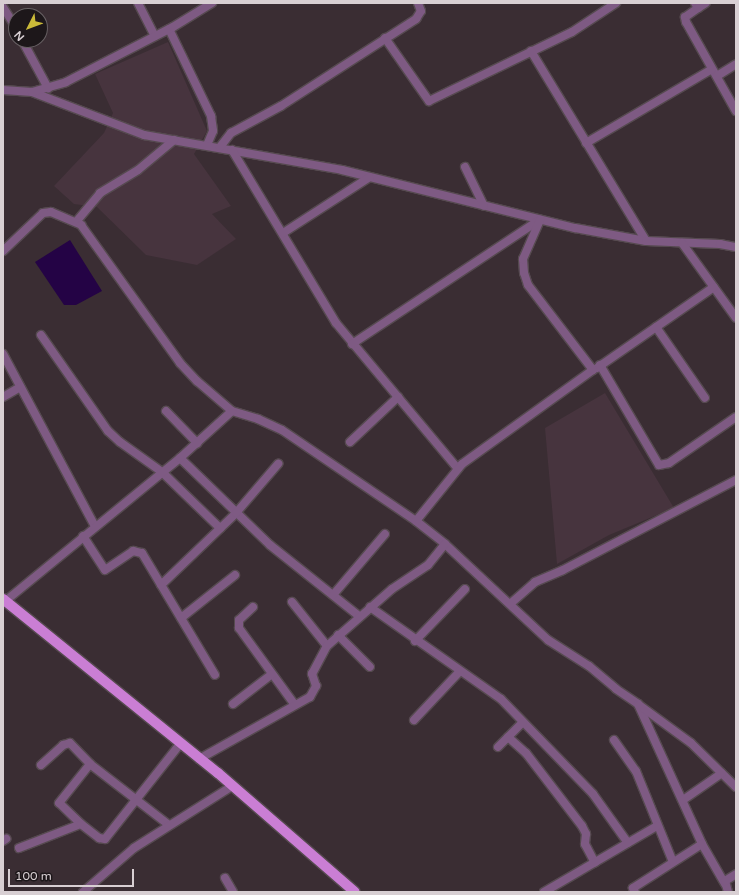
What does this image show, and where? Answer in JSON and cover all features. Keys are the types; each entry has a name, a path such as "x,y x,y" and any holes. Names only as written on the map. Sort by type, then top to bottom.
{"main road":[{"path":"4,601 232,786 355,892"}],"street":[{"path":"138,3 156,36"},
{"path":"32,92 66,82 169,29 212,3"},
{"path":"220,148 231,134 281,106 419,16 421,11 418,3"},
{"path":"385,38 429,101 588,23 616,3"},
{"path":"706,3 697,6 685,17 736,110"},
{"path":"169,29 210,116 213,131 207,145"},
{"path":"26,48 48,88"},
{"path":"530,51 646,241"},
{"path":"586,143 715,72 736,64"},
{"path":"3,90 32,92 144,135 207,145 370,177 540,220 646,241 720,244 736,247"},
{"path":"76,222 100,193 138,170 174,140"},
{"path":"232,150 336,323 458,469"},
{"path":"465,167 484,206"},
{"path":"283,233 370,177"},
{"path":"3,251 43,213 51,212 76,222 86,230 180,363 232,411 258,419 282,430 416,521 445,544 552,643 589,666 691,743 736,787"},
{"path":"352,344 540,220"},
{"path":"540,220 523,259 524,273 528,285 593,370"},
{"path":"682,243 736,318"},
{"path":"416,521 458,469 480,449 714,287"},
{"path":"656,327 705,398"},
{"path":"41,335 108,431 120,442 162,472 220,528"},
{"path":"3,354 95,526"},
{"path":"600,365 659,465 669,463 736,417"},
{"path":"3,397 20,387"},
{"path":"350,442 398,397"},
{"path":"166,411 197,443"},
{"path":"4,601 180,458 232,411"},
{"path":"180,458 236,513 296,568 359,616"},
{"path":"161,585 236,513 278,464"},
{"path":"510,604 534,582 563,570 736,480"},
{"path":"333,596 385,534"},
{"path":"83,536 105,570 134,551 140,551 215,675"},
{"path":"199,759 295,705 315,691 316,686 312,674 327,646 370,607 428,565 445,544"},
{"path":"181,618 235,576"},
{"path":"415,641 465,589"},
{"path":"292,602 327,646"},
{"path":"253,607 238,624 295,705"},
{"path":"370,607 415,641 492,692 593,794 628,843"},
{"path":"338,635 370,667"},
{"path":"414,720 460,671"},
{"path":"233,704 272,674"},
{"path":"638,704 702,844 728,892"},
{"path":"498,747 523,722"},
{"path":"508,737 526,753 582,826 586,834 585,844 595,863"},
{"path":"614,740 636,771 657,826 673,862"},
{"path":"41,765 64,745 70,743 90,764 169,825"},
{"path":"90,764 59,803 81,824 99,838 105,839 180,744"},
{"path":"683,800 722,773"},
{"path":"84,892 134,848 232,786"},
{"path":"19,848 81,824"},
{"path":"544,892 657,826"},
{"path":"632,891 673,862 702,844"},
{"path":"725,884 725,881 736,874"},
{"path":"225,878 233,892"}],"shaded area":[{"path":"168,42 207,131 194,154 231,206 212,214 236,239 197,265 146,255 97,207 74,204 54,186 104,133 113,113 95,74"},
{"path":"70,240 102,291 76,305 64,305 35,262"},
{"path":"605,393 674,508 609,535 557,564 545,428"}]}
